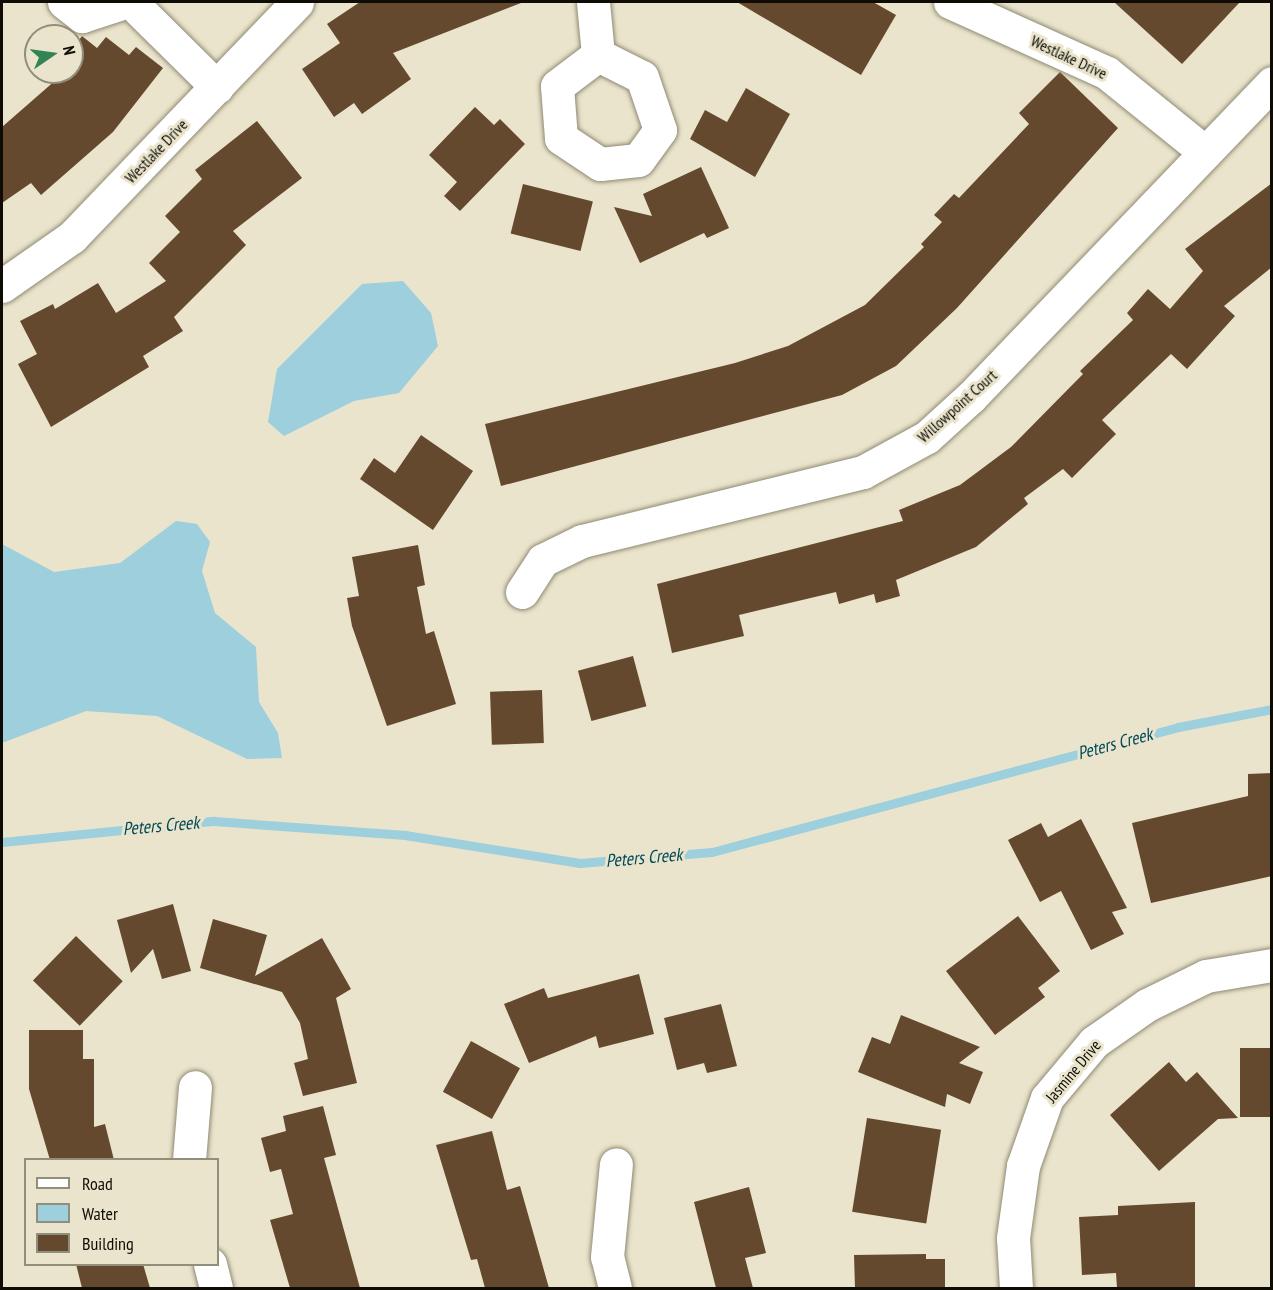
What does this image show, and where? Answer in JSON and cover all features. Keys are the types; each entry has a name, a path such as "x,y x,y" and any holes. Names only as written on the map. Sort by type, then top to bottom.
{"street":[{"path":"64,2 82,16 125,2"},
{"path":"131,2 217,87"},
{"name":"Westlake Drive","path":"2,286 72,237 297,2"},
{"path":"593,2 598,55"},
{"name":"Westlake Drive","path":"950,2 1107,73 1205,152"},
{"name":"Willowpoint Court","path":"522,592 543,560 582,541 863,472 927,437 1272,83"},
{"name":"Jasmine Drive","path":"1016,1288 1013,1238 1023,1166 1047,1098 1094,1042 1147,1005 1206,976 1272,965"},
{"path":"189,1158 195,1087"},
{"path":"615,1288 607,1257 616,1164"},
{"path":"210,1266 216,1288"}],"water":[{"path":"403,281 431,313 438,346 399,393 354,401 284,436 268,422 277,369 362,284"},
{"path":"176,521 197,524 210,542 202,571 215,613 256,647 259,702 278,733 282,758 247,759 157,716 86,711 2,743 2,544 54,572 120,563"}],"building":[{"path":"360,2 521,3 393,53 411,79 362,114 354,103 334,117 302,69 340,43 327,24"},
{"path":"737,2 873,2 896,15 861,75"},
{"path":"1114,2 1240,2 1182,64"},
{"path":"106,37 129,55 136,47 163,68 113,132 41,195 31,183 2,203 2,127 51,84 84,84 84,38 97,48"},
{"path":"1060,72 1118,128 957,308 896,366 842,395 501,486 485,424 735,363 788,346 865,305 924,247 921,244 942,222 934,215 954,194 959,198 1029,124 1019,113"},
{"path":"746,88 790,114 755,177 690,139 705,110 727,122"},
{"path":"475,107 494,125 500,119 525,144 460,211 444,196 457,182 429,155"},
{"path":"257,121 302,178 233,231 246,245 174,317 183,331 143,356 149,367 51,427 18,364 37,354 20,321 53,304 55,309 98,283 116,313 166,281 149,263 180,232 165,216 202,179 195,170"},
{"path":"701,167 729,228 707,238 704,233 640,263 614,207 652,216 643,194"},
{"path":"1272,183 1272,267 1224,306 1235,316 1187,369 1171,354 1102,420 1116,434 1072,478 1063,469 1024,498 1028,504 976,547 896,580 900,596 876,603 874,594 839,604 836,592 739,615 744,636 672,653 657,584 903,521 899,510 960,485 1011,447 1083,374 1080,371 1133,320 1127,313 1148,289 1170,309 1203,271 1185,249"},
{"path":"523,184 593,201 581,251 511,233"},
{"path":"421,435 473,471 433,530 360,479 374,458 395,473"},
{"path":"418,545 425,585 417,587 426,634 434,631 456,704 387,726 352,626 347,598 359,596 352,557"},
{"path":"633,656 646,706 591,721 578,671"},
{"path":"542,690 544,743 492,745 490,692"},
{"path":"1272,773 1272,876 1151,903 1132,823 1248,796 1248,774"},
{"path":"1081,819 1127,908 1112,912 1124,934 1091,950 1061,891 1040,902 1008,840 1041,823 1048,837"},
{"path":"173,904 191,971 162,979 153,949 131,973 117,920"},
{"path":"1018,916 1060,971 1038,988 1045,997 995,1035 946,971"},
{"path":"213,919 267,935 255,976 322,938 351,989 336,998 357,1083 303,1096 294,1063 308,1059 300,1023 282,992 200,968"},
{"path":"76,936 123,981 80,1026 33,981"},
{"path":"639,974 654,1034 599,1048 596,1036 529,1063 504,1004 544,988 548,998"},
{"path":"721,1004 737,1066 707,1073 704,1063 677,1070 664,1018"},
{"path":"901,1015 980,1047 959,1063 983,1072 970,1104 947,1094 945,1107 858,1072 872,1037 890,1044"},
{"path":"29,1030 83,1030 83,1059 94,1059 94,1127 105,1124 114,1158 49,1158 29,1089"},
{"path":"471,1041 520,1068 492,1119 443,1092"},
{"path":"1240,1048 1272,1048 1272,1117 1240,1117"},
{"path":"1169,1062 1186,1082 1197,1072 1238,1118 1218,1119 1159,1171 1110,1115"},
{"path":"323,1106 336,1155 324,1158 360,1288 290,1288 270,1220 293,1214 281,1169 270,1172 261,1138 286,1131 283,1116"},
{"path":"867,1118 941,1130 926,1224 852,1212"},
{"path":"492,1131 507,1190 520,1186 549,1288 485,1288 477,1259 471,1260 436,1145"},
{"path":"749,1187 766,1253 745,1258 753,1288 716,1288 694,1202"},
{"path":"1195,1202 1195,1288 1117,1288 1116,1273 1082,1275 1079,1217 1118,1215 1118,1206"},
{"path":"926,1254 926,1259 945,1259 945,1288 855,1288 854,1255"},
{"path":"76,1266 144,1266 150,1288 82,1288"}],"waterway":[{"name":"Peters Creek","path":"2,842 214,821 405,835 580,863 712,852 1178,727 1272,709"}]}
